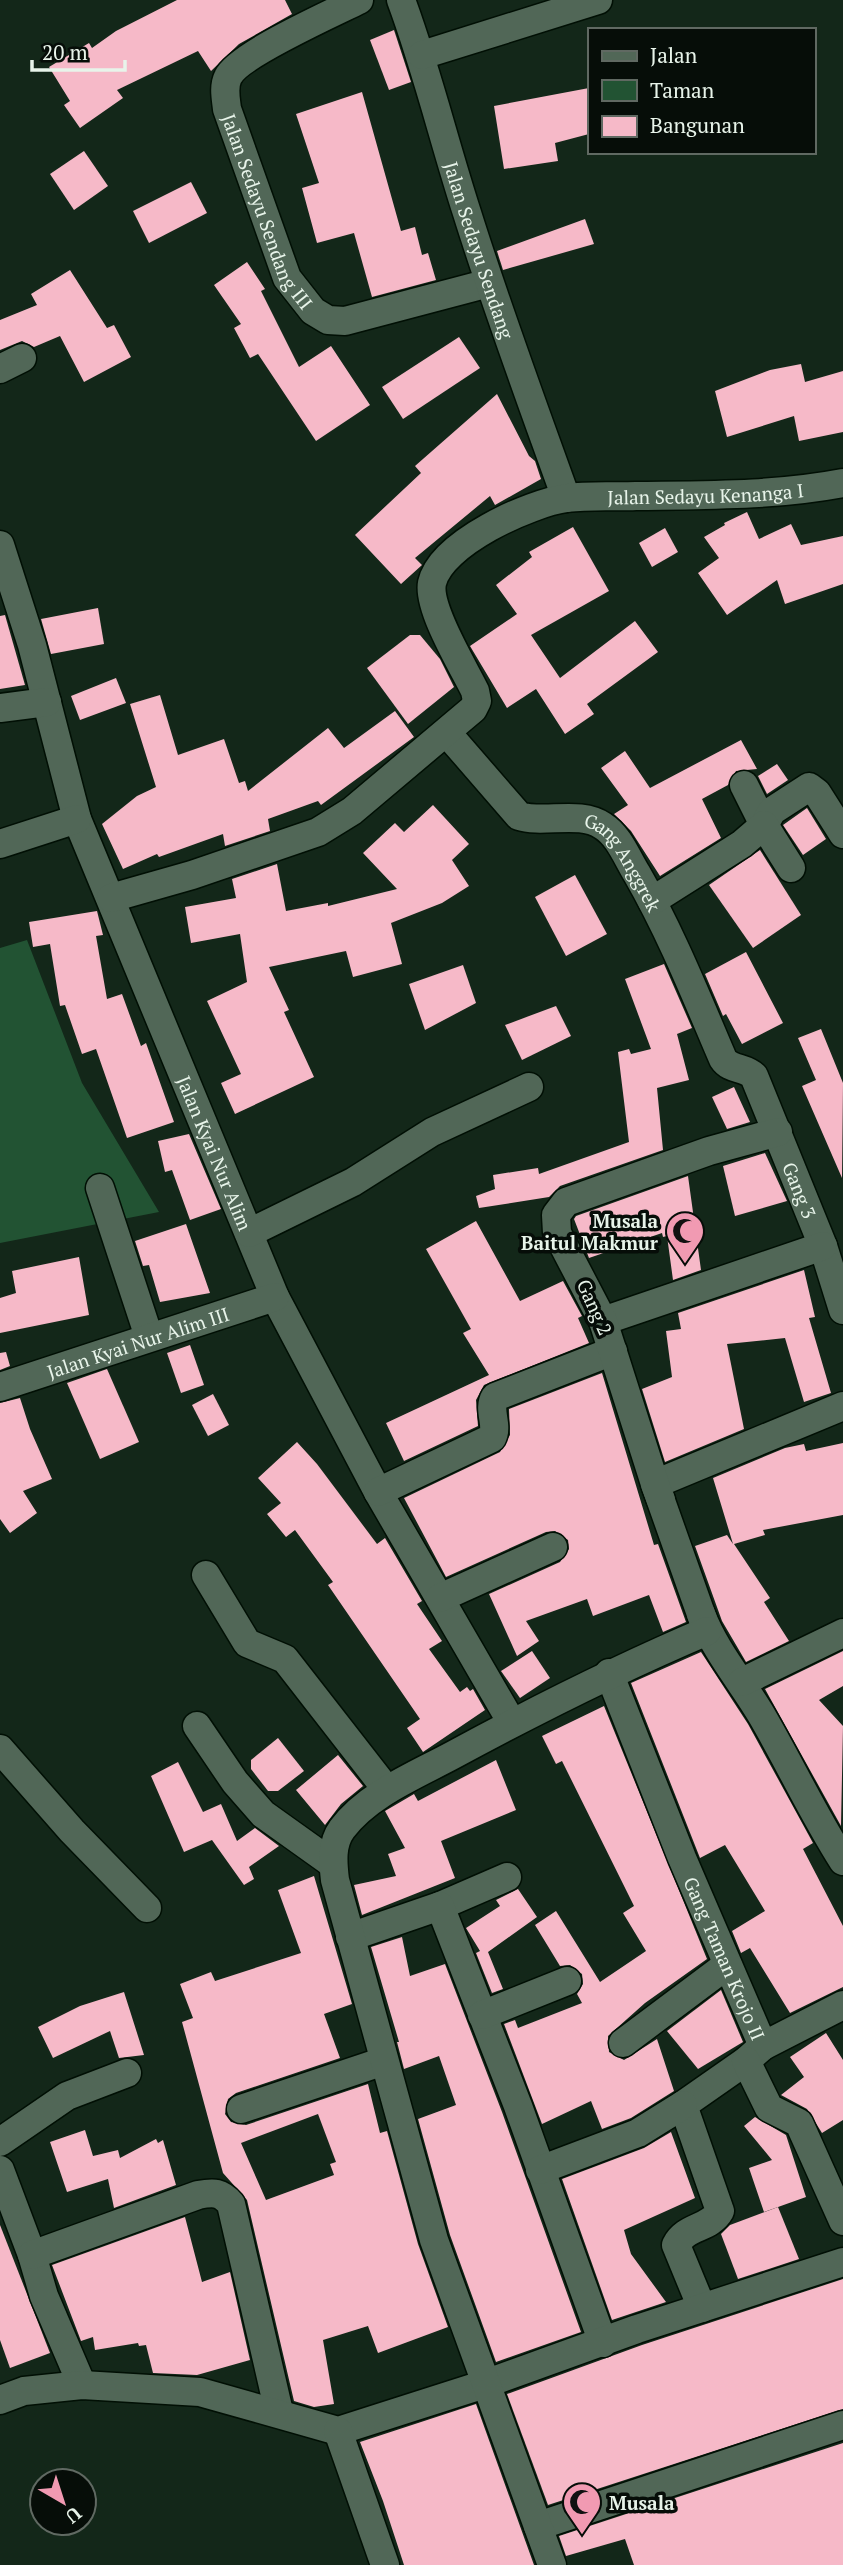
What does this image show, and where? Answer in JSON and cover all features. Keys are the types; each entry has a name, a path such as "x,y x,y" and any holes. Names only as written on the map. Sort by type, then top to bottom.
{"street":[{"name":"Jalan Sedayu Sendang III","path":"359,0 245,59 228,77 225,90 227,109 287,278 313,310 328,320 345,321 489,283"},
{"name":"Jalan Sedayu Sendang","path":"401,0 422,55 449,156 489,283 566,498"},
{"path":"422,55 598,0"},
{"name":"Jalan Sedayu Kenanga I","path":"566,498 793,493 843,483"},
{"path":"111,898 192,875 318,832 352,811 447,733 473,709 477,701 475,691 434,602 432,584 442,564 460,546 488,528 512,516 566,498"},
{"name":"Jalan Kyai Nur Alim","path":"0,545 10,608 47,702 77,819 275,1297 378,1492 512,1723"},
{"path":"0,708 47,702"},
{"name":"Gang Anggrek","path":"447,733 519,816 534,821 576,819 601,824 619,844 667,928 723,1059 729,1066 754,1076 778,1132"},
{"path":"744,785 764,825 791,868"},
{"path":"652,901 742,844 764,825 772,811 809,787 817,793 843,834"},
{"path":"0,844 77,819"},
{"path":"249,1233 353,1182 432,1132 529,1087"},
{"name":"Gang 3","path":"778,1132 823,1246 843,1310"},
{"name":"Gang 2","path":"778,1132 683,1160 566,1202 555,1215 557,1233 603,1321 655,1484 707,1631 741,1682 812,1812 843,1861"},
{"path":"100,1188 149,1337"},
{"path":"603,1321 823,1246"},
{"name":"Jalan Kyai Nur Alim III","path":"0,1387 275,1297"},
{"path":"378,1492 492,1438 495,1432 492,1403 495,1397 613,1351"},
{"path":"655,1484 843,1406"},
{"path":"440,1598 553,1547"},
{"path":"206,1575 247,1643 285,1659 387,1790"},
{"path":"552,2565 434,2240 350,1937 333,1864 336,1840 343,1828 387,1790 609,1673 707,1631"},
{"path":"741,1682 843,1633"},
{"name":"Gang Taman Krojo II","path":"540,2170 638,2133 683,2105 754,2053 727,1965 609,1673"},
{"path":"197,1726 235,1782 263,1814 333,1864"},
{"path":"0,1749 72,1831 148,1908"},
{"path":"350,1937 440,1906 507,1877"},
{"path":"440,1906 603,2343"},
{"path":"623,2043 727,1965"},
{"path":"482,2015 567,1981"},
{"path":"843,2005 754,2053 769,2108 799,2123 843,2221"},
{"path":"241,2109 384,2061"},
{"path":"0,2142 67,2096 127,2073"},
{"path":"683,2105 720,2211 712,2222 688,2232 676,2245 702,2308"},
{"path":"0,2170 33,2255 44,2296 82,2385"},
{"path":"33,2255 198,2195 214,2192 223,2195 231,2204 279,2412"},
{"path":"0,2400 24,2391 82,2385 200,2392 279,2412 338,2431 843,2262"},
{"path":"538,2526 843,2425"},
{"path":"338,2431 385,2565"}],"green space":[{"path":"27,940 82,1083 159,1212 0,1243 0,948"}],"building":[{"path":"177,0 285,0 292,14 239,44 211,71 198,51 117,90 123,98 80,128 64,105 70,101 49,67 89,43 92,48 116,31"},
{"path":"394,30 411,82 389,90 370,40"},
{"path":"588,88 588,134 555,143 558,161 504,169 494,106"},
{"path":"362,92 401,231 415,227 422,255 428,253 436,280 372,297 354,233 317,243 302,188 319,183 296,114"},
{"path":"84,151 108,186 74,210 50,174"},
{"path":"191,182 207,213 149,243 133,211"},
{"path":"585,219 594,244 503,270 497,251"},
{"path":"247,262 265,289 261,291 299,367 331,346 370,405 316,441 258,354 250,358 234,328 241,324 214,285"},
{"path":"70,270 107,328 114,325 131,357 84,382 60,336 34,347 22,341 0,350 0,320 37,305 31,294"},
{"path":"459,337 480,368 403,419 382,387"},
{"path":"801,364 805,382 843,371 843,432 799,441 794,416 727,437 715,391 770,370"},
{"path":"497,394 529,456 535,461 541,479 495,505 490,496 415,558 422,565 401,584 355,535 421,473 415,466"},
{"path":"747,512 759,539 791,524 801,545 843,536 843,584 785,604 777,580 727,615 698,573 719,558 704,537"},
{"path":"573,527 609,591 531,635 560,678 635,621 658,652 587,704 594,714 565,734 536,689 507,708 470,646 517,614 496,585 532,557 529,552"},
{"path":"665,528 678,552 652,567 639,543"},
{"path":"98,608 104,644 51,654 41,619"},
{"path":"5,615 25,685 0,689 0,616"},
{"path":"410,635 420,635 440,659 454,687 408,724 367,668"},
{"path":"116,678 126,703 80,720 71,696"},
{"path":"160,695 178,755 224,739 239,783 245,781 248,791 328,728 344,748 395,711 414,737 321,805 318,801 268,819 270,831 225,846 223,834 159,857 157,854 123,869 102,824 137,796 156,787 130,704"},
{"path":"741,740 757,769 736,771 728,785 702,799 721,838 660,876 631,831 614,814 628,805 601,768 625,751 650,788"},
{"path":"777,764 788,780 767,794 758,776"},
{"path":"433,805 469,844 452,860 469,886 442,903 391,923 402,964 353,977 346,951 269,967 289,1010 284,1012 314,1077 235,1114 221,1083 241,1074 207,1001 247,982 240,934 191,943 185,907 236,898 232,879 277,864 286,911 328,903 328,906 397,889 363,853 395,823 404,832"},
{"path":"807,808 826,839 803,855 783,825"},
{"path":"760,850 801,915 753,948 709,885"},
{"path":"575,875 607,934 566,956 535,897"},
{"path":"97,911 103,935 96,936 107,999 122,994 141,1046 146,1043 174,1122 127,1138 96,1049 82,1054 65,1005 60,1006 50,944 33,947 29,922"},
{"path":"746,952 783,1023 742,1044 726,1014 723,1016 705,974"},
{"path":"664,964 692,1028 677,1034 689,1080 657,1088 663,1150 560,1186 549,1197 479,1208 476,1196 495,1189 493,1175 538,1168 539,1174 629,1142 618,1052 629,1049 631,1054 651,1049 625,979"},
{"path":"463,965 476,1003 425,1030 409,984"},
{"path":"556,1006 571,1036 522,1060 505,1025"},
{"path":"821,1029 843,1083 842,1178 802,1086 816,1080 798,1038"},
{"path":"734,1087 750,1122 727,1129 712,1097"},
{"path":"189,1134 221,1209 190,1220 172,1170 165,1172 158,1141"},
{"path":"765,1153 787,1201 735,1216 723,1166"},
{"path":"688,1176 701,1270 673,1280 667,1236 663,1237 662,1233 589,1258 574,1219 576,1216"},
{"path":"476,1221 520,1301 563,1281 582,1316 578,1318 589,1343 484,1385 476,1400 478,1426 404,1461 386,1423 489,1375 463,1333 471,1329 426,1249"},
{"path":"186,1224 210,1293 160,1302 149,1265 143,1266 135,1241"},
{"path":"79,1257 89,1315 0,1333 0,1298 16,1293 12,1271"},
{"path":"804,1270 815,1317 809,1318 831,1393 804,1402 785,1338 727,1344 744,1429 665,1462 642,1389 672,1377 666,1331 681,1329 678,1313"},
{"path":"190,1345 204,1385 181,1393 167,1353"},
{"path":"6,1352 10,1366 0,1370 0,1353"},
{"path":"107,1369 139,1442 100,1459 67,1383"},
{"path":"602,1373 654,1545 658,1544 686,1622 663,1632 649,1595 593,1616 587,1599 526,1621 539,1641 517,1656 489,1594 560,1562 569,1549 568,1540 555,1531 546,1532 446,1577 404,1498 500,1452 510,1435 509,1409"},
{"path":"213,1394 229,1425 208,1436 192,1405"},
{"path":"20,1398 52,1479 23,1491 37,1513 10,1533 0,1519 0,1403"},
{"path":"297,1442 317,1464 377,1544 385,1538 422,1601 417,1604 442,1641 429,1649 460,1692 467,1687 470,1691 473,1689 485,1710 423,1752 407,1728 420,1719 328,1585 333,1582 295,1530 286,1537 267,1514 281,1503 258,1478"},
{"path":"843,1443 843,1515 763,1530 765,1535 734,1544 770,1598 764,1602 789,1641 746,1662 722,1621 695,1546 727,1535 733,1544 713,1478 785,1448 804,1444 806,1451"},
{"path":"532,1651 550,1678 520,1698 501,1671"},
{"path":"843,1651 843,1686 819,1700 843,1726 841,1826 765,1689"},
{"path":"701,1652 748,1724 813,1843 803,1849 843,1926 843,1987 790,2013 750,1948 741,1953 732,1931 765,1911 725,1845 700,1858 631,1683"},
{"path":"604,1706 707,1959 645,2003 608,2036 609,2052 624,2060 657,2039 674,2091 631,2118 602,2129 591,2101 542,2124 504,2024 515,2020 518,2028 582,2003 577,1994 583,1984 582,1974 570,1965 560,1966 535,1925 556,1911 600,1982 646,1951 623,1913 634,1906 562,1761 556,1764 542,1736"},
{"path":"278,1738 304,1771 278,1791 268,1791 251,1769 251,1760"},
{"path":"338,1755 363,1786 341,1804 325,1825 296,1790"},
{"path":"496,1760 516,1810 441,1841 455,1878 362,1915 354,1885 396,1876 388,1854 405,1848 385,1811 414,1794 418,1801"},
{"path":"178,1762 203,1812 221,1804 237,1841 255,1828 279,1846 249,1867 254,1879 244,1885 212,1840 184,1852 151,1776"},
{"path":"314,1876 352,2004 324,2014 340,2058 236,2093 228,2099 225,2114 231,2122 246,2125 368,2084 380,2133 387,2131 418,2244 448,2327 378,2353 368,2326 323,2340 334,2404 314,2407 294,2401 247,2200 223,2173 182,2022 193,2018 180,1984 211,1972 215,1981 301,1953 278,1890","holes":["318,2114 336,2162 330,2164 334,2175 266,2200 241,2143"]},
{"path":"518,1889 537,1917 488,1952 503,1989 492,1993 476,1953 480,1951 466,1928 500,1906 496,1900"},
{"path":"402,1937 410,1976 445,1964 502,2112 581,2332 496,2362 450,2235 418,2119 456,2105 439,2056 404,2069 399,2042 371,1947"},
{"path":"721,1990 743,2042 698,2069 667,2031"},
{"path":"124,1992 144,2055 119,2058 110,2031 53,2058 38,2027 80,2006"},
{"path":"826,2033 843,2060 843,2120 822,2133 807,2109 781,2095 804,2077 790,2057"},
{"path":"755,2117 786,2135 806,2197 764,2212 749,2168 772,2160 744,2126"},
{"path":"85,2130 93,2156 118,2150 120,2158 156,2139 158,2143 163,2140 176,2185 114,2208 108,2179 67,2192 50,2142"},
{"path":"671,2132 695,2198 624,2230 631,2254 666,2302 612,2320 562,2179 644,2148"},
{"path":"778,2207 799,2259 738,2279 721,2234 730,2225"},
{"path":"185,2217 202,2282 230,2272 250,2360 197,2375 153,2373 146,2345 139,2346 138,2343 95,2350 93,2337 81,2341 52,2265"},
{"path":"0,2225 50,2353 10,2368 0,2340"},
{"path":"843,2279 843,2409 548,2505 507,2394 642,2345"},
{"path":"476,2404 534,2565 404,2565 360,2442"},
{"path":"843,2443 843,2565 634,2565 625,2539 566,2556 559,2536"}],"place":[{"name":"Musala Baitul Makmur","path":"685,1265"},
{"name":"Musala","path":"582,2536"}]}
